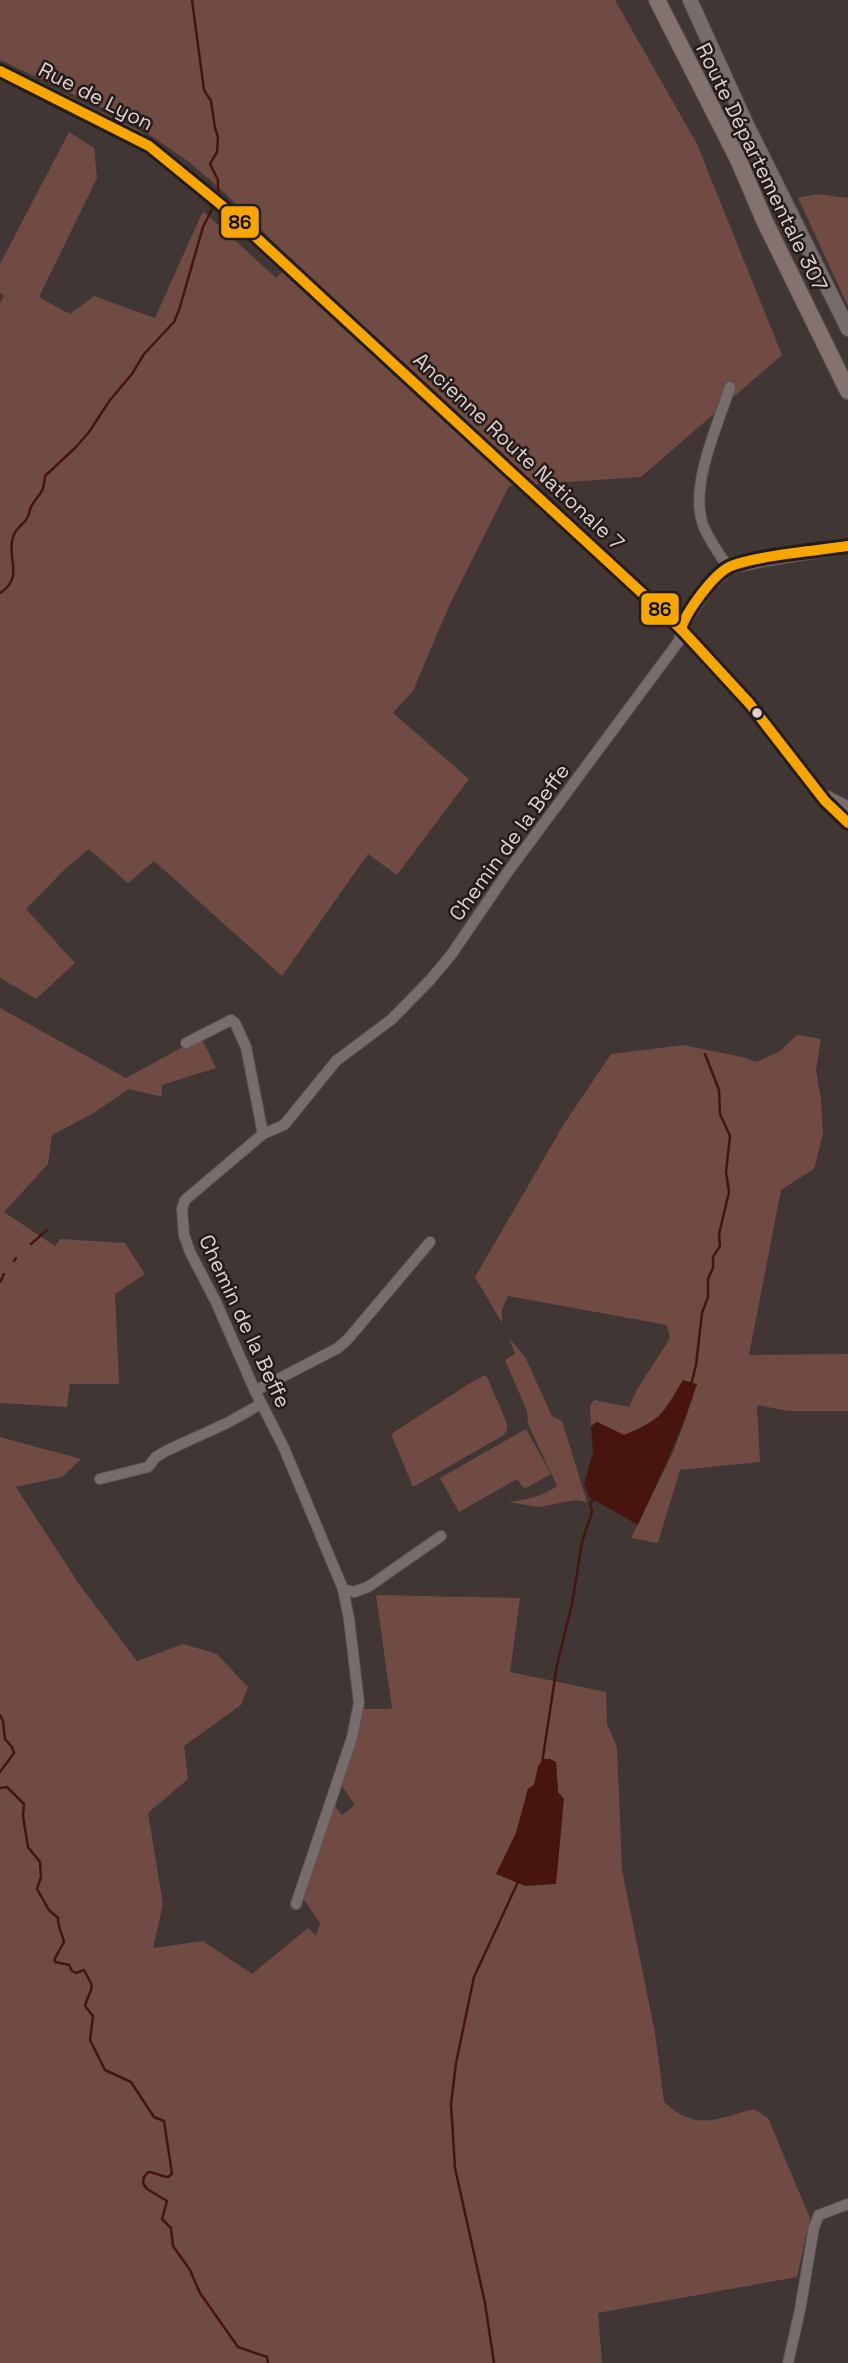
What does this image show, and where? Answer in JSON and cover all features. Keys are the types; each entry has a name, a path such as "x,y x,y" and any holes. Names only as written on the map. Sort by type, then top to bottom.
{"main road":[{"name":"Route Départementale 307","path":"657,0 738,159 765,222 848,391"}],"street":[{"path":"690,0 745,121 848,329"},
{"name":"Rue de Lyon","path":"0,71 116,127 149,146 170,163"},
{"name":"Ancienne Route Nationale 7","path":"170,163 215,200 681,629 749,703 817,791 848,823"},
{"path":"728,567 702,523 699,507 707,456 730,387"},
{"path":"681,629 706,588 728,567 848,545"},
{"name":"Chemin de la Beffe","path":"296,1904 359,1711 343,1589 284,1448 190,1251 184,1235 182,1209 185,1200 263,1134 284,1125 336,1061 404,1009 444,964 507,873 679,641 681,629"},
{"name":"Ancienne Route Nationale 7","path":"817,791 848,809"},
{"path":"186,1043 223,1023 231,1020 234,1023 246,1047 263,1134"},
{"path":"255,1391 338,1348 430,1242"},
{"path":"100,1479 148,1467 156,1457 168,1450 261,1404"},
{"path":"343,1589 354,1592 368,1587 441,1536"},
{"path":"788,2363 814,2227 819,2215 848,2204"}],"shaded area":[{"path":"0,0 615,0 697,144 782,355 641,477 509,486 449,606 413,691 393,713 469,779 397,875 368,854 282,976 154,861 128,883 89,849 66,868 26,909 75,963 36,999 0,978 0,303 4,296 0,293 0,264 69,132 94,148 97,178 39,297 70,314 94,296 155,318 203,211 276,278 293,262 226,194 189,162 130,121 0,60"},
{"path":"817,194 848,198 848,306 798,198"},
{"path":"0,1008 126,1078 201,1037 216,1068 162,1085 162,1097 129,1089 92,1114 52,1135 48,1164 4,1212 55,1246 60,1239 125,1243 145,1274 115,1294 119,1384 70,1384 67,1407 0,1403"},
{"path":"797,1035 821,1039 816,1070 823,1134 814,1169 781,1190 749,1355 848,1354 848,1411 788,1411 757,1405 760,1462 680,1470 658,1543 631,1538 674,1450 688,1412 683,1380 660,1415 624,1435 597,1422 591,1426 590,1406 594,1400 629,1407 670,1338 667,1325 508,1296 502,1309 502,1323 475,1277 564,1124 611,1054 683,1045 757,1062 780,1051"},
{"path":"509,1338 525,1357 552,1416 562,1421 587,1502 576,1500 539,1507 508,1502 534,1497 557,1486 528,1424 527,1411 505,1360 515,1354"},
{"path":"486,1375 507,1423 504,1435 413,1487 391,1434"},
{"path":"683,1380 697,1384 677,1438 638,1525 589,1497 584,1485 593,1452 591,1426 597,1422 624,1435 636,1430 660,1415"},
{"path":"526,1429 551,1474 524,1489 517,1479 459,1512 440,1478"},
{"path":"0,1437 81,1459 62,1477 16,1487 79,1584 137,1661 183,1644 217,1654 248,1687 241,1705 184,1746 188,1779 148,1813 163,1904 153,1948 203,1941 252,1974 308,1928 316,1936 320,1923 302,1897 335,1806 342,1815 355,1805 342,1786 364,1709 392,1709 376,1595 520,1598 510,1672 606,1692 607,1724 617,1747 622,1870 655,2033 664,2102 686,2117 697,2120 717,2119 754,2109 768,2118 810,2218 797,2277 598,2313 602,2363 0,2363","holes":["544,1759 556,1762 558,1792 497,1874 516,1833 528,1789 534,1785 539,1766"]},
{"path":"544,1759 556,1762 558,1792 564,1799 556,1884 525,1886 496,1874 516,1833 528,1789 534,1785 538,1766"}],"waterway":[{"path":"192,0 204,90 211,101 218,137 217,152 210,164 218,180 218,195"},
{"path":"0,593 12,580 11,544 14,535 41,492 45,476 89,432 144,354 174,322 203,227 214,205"},
{"path":"691,1385 702,1313 708,1297 708,1279 713,1268 713,1257 720,1246 719,1234 729,1192 726,1172 730,1136 720,1114 719,1090 705,1054"},
{"path":"31,1244 47,1230"},
{"path":"0,1282 4,1274"},
{"path":"542,1763 557,1665 572,1604 582,1542 592,1512 590,1503 596,1497"},
{"path":"0,1715 5,1739 14,1753 0,1772"},
{"path":"0,1788 7,1787 24,1804 23,1816 28,1847 40,1862 41,1877 37,1889 49,1910 58,1918 64,1942 55,1962 69,1965 76,1973 84,1970 90,1982 92,1988 85,2006 93,2016 90,2040 105,2070 131,2082 154,2117 164,2121 172,2174 168,2177 148,2172 143,2183 147,2189 167,2201 162,2219 171,2228 173,2246 190,2270 200,2293 238,2347 267,2357 268,2363"},
{"path":"494,2363 485,2303 455,2168 451,2104 456,2063 474,1977 518,1882"}],"transit line":[{"name":"86","path":"0,71 149,146 220,204 681,629 749,703 825,801 848,823"},
{"name":"86","path":"681,629 702,594 717,576 731,566 773,556 848,546"}]}
